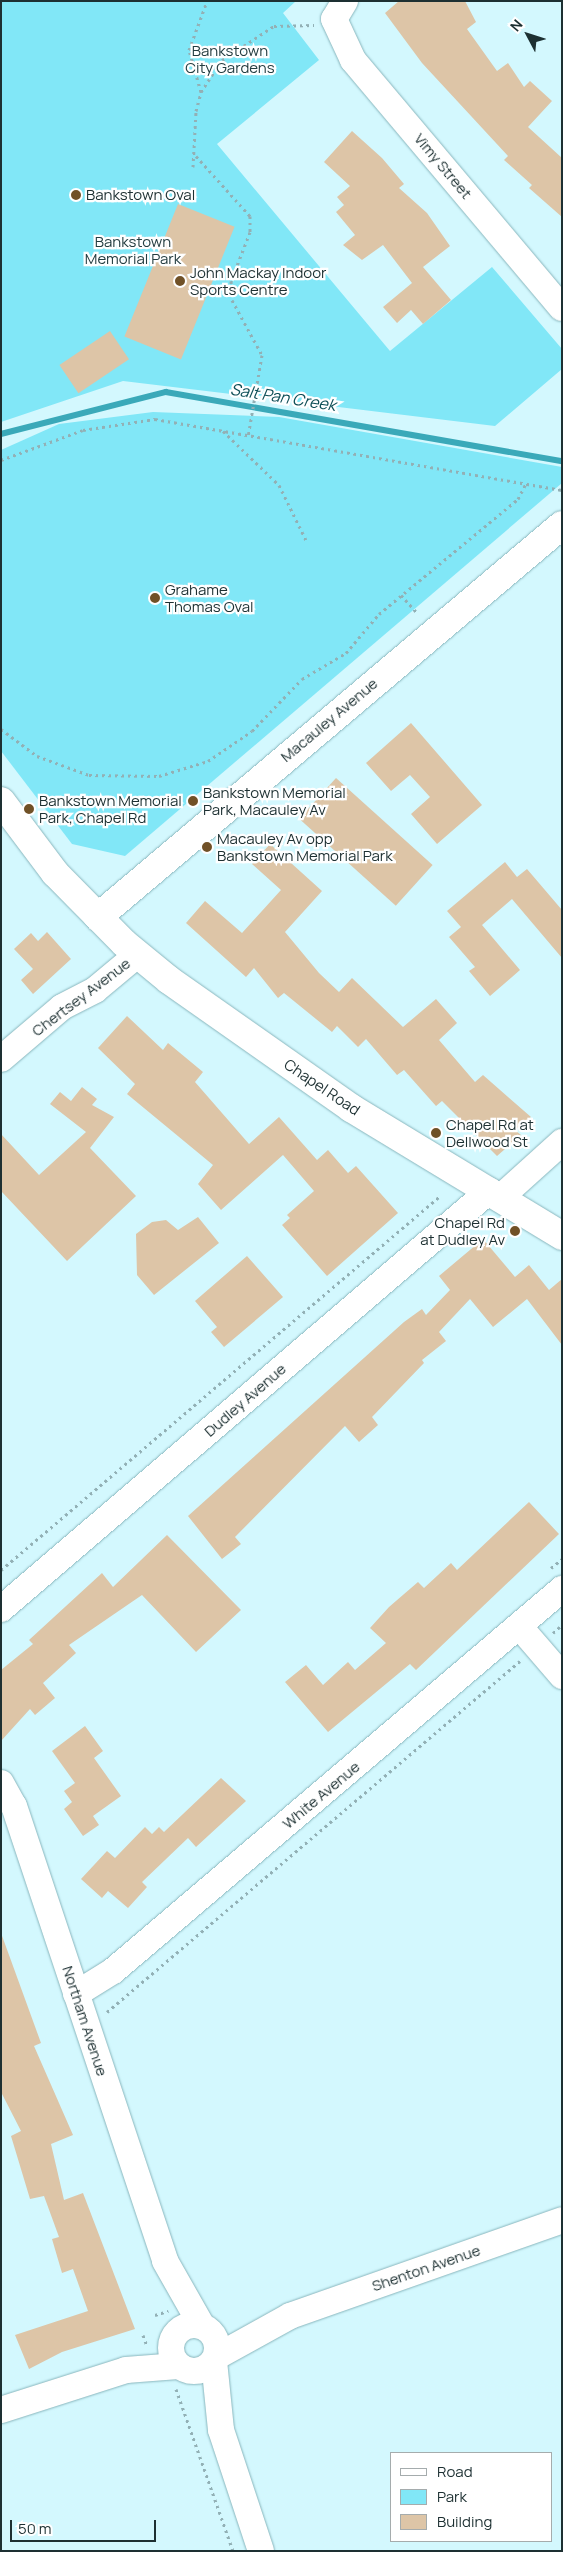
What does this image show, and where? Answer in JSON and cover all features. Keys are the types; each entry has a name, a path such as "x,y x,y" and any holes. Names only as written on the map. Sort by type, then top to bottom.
{"main road":[{"name":"Macauley Avenue","path":"98,917 562,525"},
{"name":"Chapel Road","path":"1,802 33,848 137,955 329,1093 562,1236"}],"street":[{"name":"Vimy Street","path":"340,10 353,60 562,308"},
{"name":"Chertsey Avenue","path":"1,1059 62,1007 94,990 137,955"},
{"name":"Dudley Avenue","path":"1,1609 494,1195 562,1142"},
{"name":"White Avenue","path":"76,1994 113,1972 562,1589"},
{"path":"519,1626 562,1676"},
{"name":"Northam Avenue","path":"1,1783 14,1806 165,2261 174,2336 170,2349 161,2358"},
{"name":"Shenton Avenue","path":"161,2358 196,2372 290,2316 562,2220"},
{"name":"Northam Avenue","path":"165,2261 217,2345 215,2359"},
{"name":"Shenton Avenue","path":"174,2336 184,2327 205,2328 290,2316"},
{"path":"1,2410 161,2358 221,2430"},
{"path":"215,2359 221,2430 261,2551"}],"path":[{"path":"201,92 189,50 207,1"},
{"path":"193,167 196,156 196,111 201,92 222,60 255,36 274,26 319,25 340,10"},
{"path":"196,156 250,216 250,232 231,281 232,300 262,355 259,382 248,437"},
{"path":"1,460 83,430 131,420 179,421 248,437 562,490"},
{"path":"221,430 259,461 279,485 306,540"},
{"path":"1,730 37,756 89,775 142,778 192,767 245,737 295,685 346,652 402,595 518,499 525,485"},
{"path":"402,595 416,613"},
{"path":"1,1570 439,1196"},
{"path":"106,2012 562,1625"},
{"path":"161,2358 161,2383 180,2391 233,2551"}],"green space":[{"name":"Bankstown Memorial Park","path":"1,1 296,1 283,13 319,60 217,144 390,351 492,267 562,349 562,369 495,426 123,381 1,422"},
{"path":"153,412 279,417 562,467 562,483 125,856 72,844 1,751 1,450 59,424"}],"building":[{"path":"399,1 465,1 476,22 467,29 497,71 508,63 524,87 530,81 552,101 528,127 562,158 562,217 529,188 532,185 504,160 508,156 422,63 385,13"},
{"path":"352,131 382,158 404,184 399,188 427,213 450,246 423,267 451,300 423,324 411,310 397,323 383,307 412,283 383,245 362,260 343,245 355,235 336,212 344,205 337,197 350,186 324,162"},
{"name":"John Mackay Indoor Sports Centre","path":"178,204 235,227 181,359 124,337"},
{"path":"110,331 129,359 78,393 59,365"},
{"path":"411,723 482,805 437,844 411,814 430,797 410,775 391,791 366,763"},
{"path":"336,778 433,865 396,906 299,819"},
{"path":"270,844 322,891 285,932 319,973 339,992 352,978 403,1027 436,999 457,1023 439,1040 475,1082 483,1075 531,1117 515,1130 521,1135 497,1156 442,1101 436,1106 404,1070 397,1075 366,1039 358,1047 337,1026 332,1032 284,993 278,998 254,968 246,977 186,923 205,901 242,933 281,890 252,864"},
{"path":"505,862 517,877 527,869 562,910 562,958 512,899 482,925 520,970 490,996 469,971 475,967 449,937 461,927 447,911"},
{"path":"47,932 71,959 33,994 21,980 33,969 14,949 31,933 38,941"},
{"path":"127,1016 163,1050 168,1043 203,1072 195,1082 249,1144 279,1117 317,1160 328,1150 348,1173 356,1166 398,1213 327,1276 282,1225 290,1218 287,1215 314,1191 283,1155 221,1210 198,1184 213,1165 127,1094 135,1084 98,1048"},
{"path":"82,1087 97,1099 92,1105 114,1117 90,1148 136,1196 67,1261 1,1191 1,1134 39,1175 86,1132 50,1104 60,1092 71,1101"},
{"path":"198,1217 219,1243 154,1295 137,1275 136,1234 152,1222 166,1220 178,1230"},
{"path":"483,1239 515,1277 529,1265 549,1290 562,1279 562,1345 527,1299 493,1327 470,1299 439,1332 446,1341 422,1360 424,1363 372,1417 378,1425 359,1442 345,1426 235,1537 241,1544 222,1559 188,1516 404,1322 422,1309 426,1315 450,1290 439,1276"},
{"path":"247,1256 283,1297 224,1347 211,1332 217,1327 195,1301"},
{"path":"529,1502 559,1534 416,1670 410,1664 328,1732 285,1682 306,1665 323,1685 348,1662 355,1670 386,1643 370,1628 389,1607 418,1582 424,1588 451,1563 457,1570"},
{"path":"167,1535 241,1610 196,1652 142,1595 69,1645 76,1653 43,1683 55,1698 35,1715 30,1709 1,1741 1,1670 33,1644 29,1640 102,1573 113,1587"},
{"path":"85,1726 103,1751 94,1758 121,1796 93,1816 99,1825 83,1836 64,1809 72,1802 64,1791 75,1783 52,1751"},
{"path":"221,1778 246,1801 196,1847 188,1838 142,1882 147,1887 128,1908 108,1891 102,1898 81,1879 107,1851 115,1858 145,1827 152,1834 159,1827 164,1832"},
{"path":"1,1933 41,2043 34,2046 73,2135 51,2144 64,2200 83,2193 135,2329 62,2352 29,2369 15,2335 88,2311 73,2269 62,2273 52,2239 59,2237 44,2196 30,2199 11,2136 21,2131 1,2092"}],"waterway":[{"name":"Salt Pan Creek","path":"1,434 166,392 562,461"}],"place":[{"name":"Bankstown Oval","path":"76,195"},
{"name":"John Mackay Indoor Sports Centre","path":"180,281"},
{"name":"Grahame Thomas Oval","path":"155,598"},
{"name":"Bankstown Memorial Park, Macauley Av","path":"193,801"},
{"name":"Bankstown Memorial Park, Chapel Rd","path":"29,809"},
{"name":"Macauley Av opp Bankstown Memorial Park","path":"207,847"},
{"name":"Chapel Rd at Dellwood St","path":"436,1133"},
{"name":"Chapel Rd at Dudley Av","path":"515,1231"}],"park label":[{"name":"Bankstown City Gardens","path":"230,58"}]}
